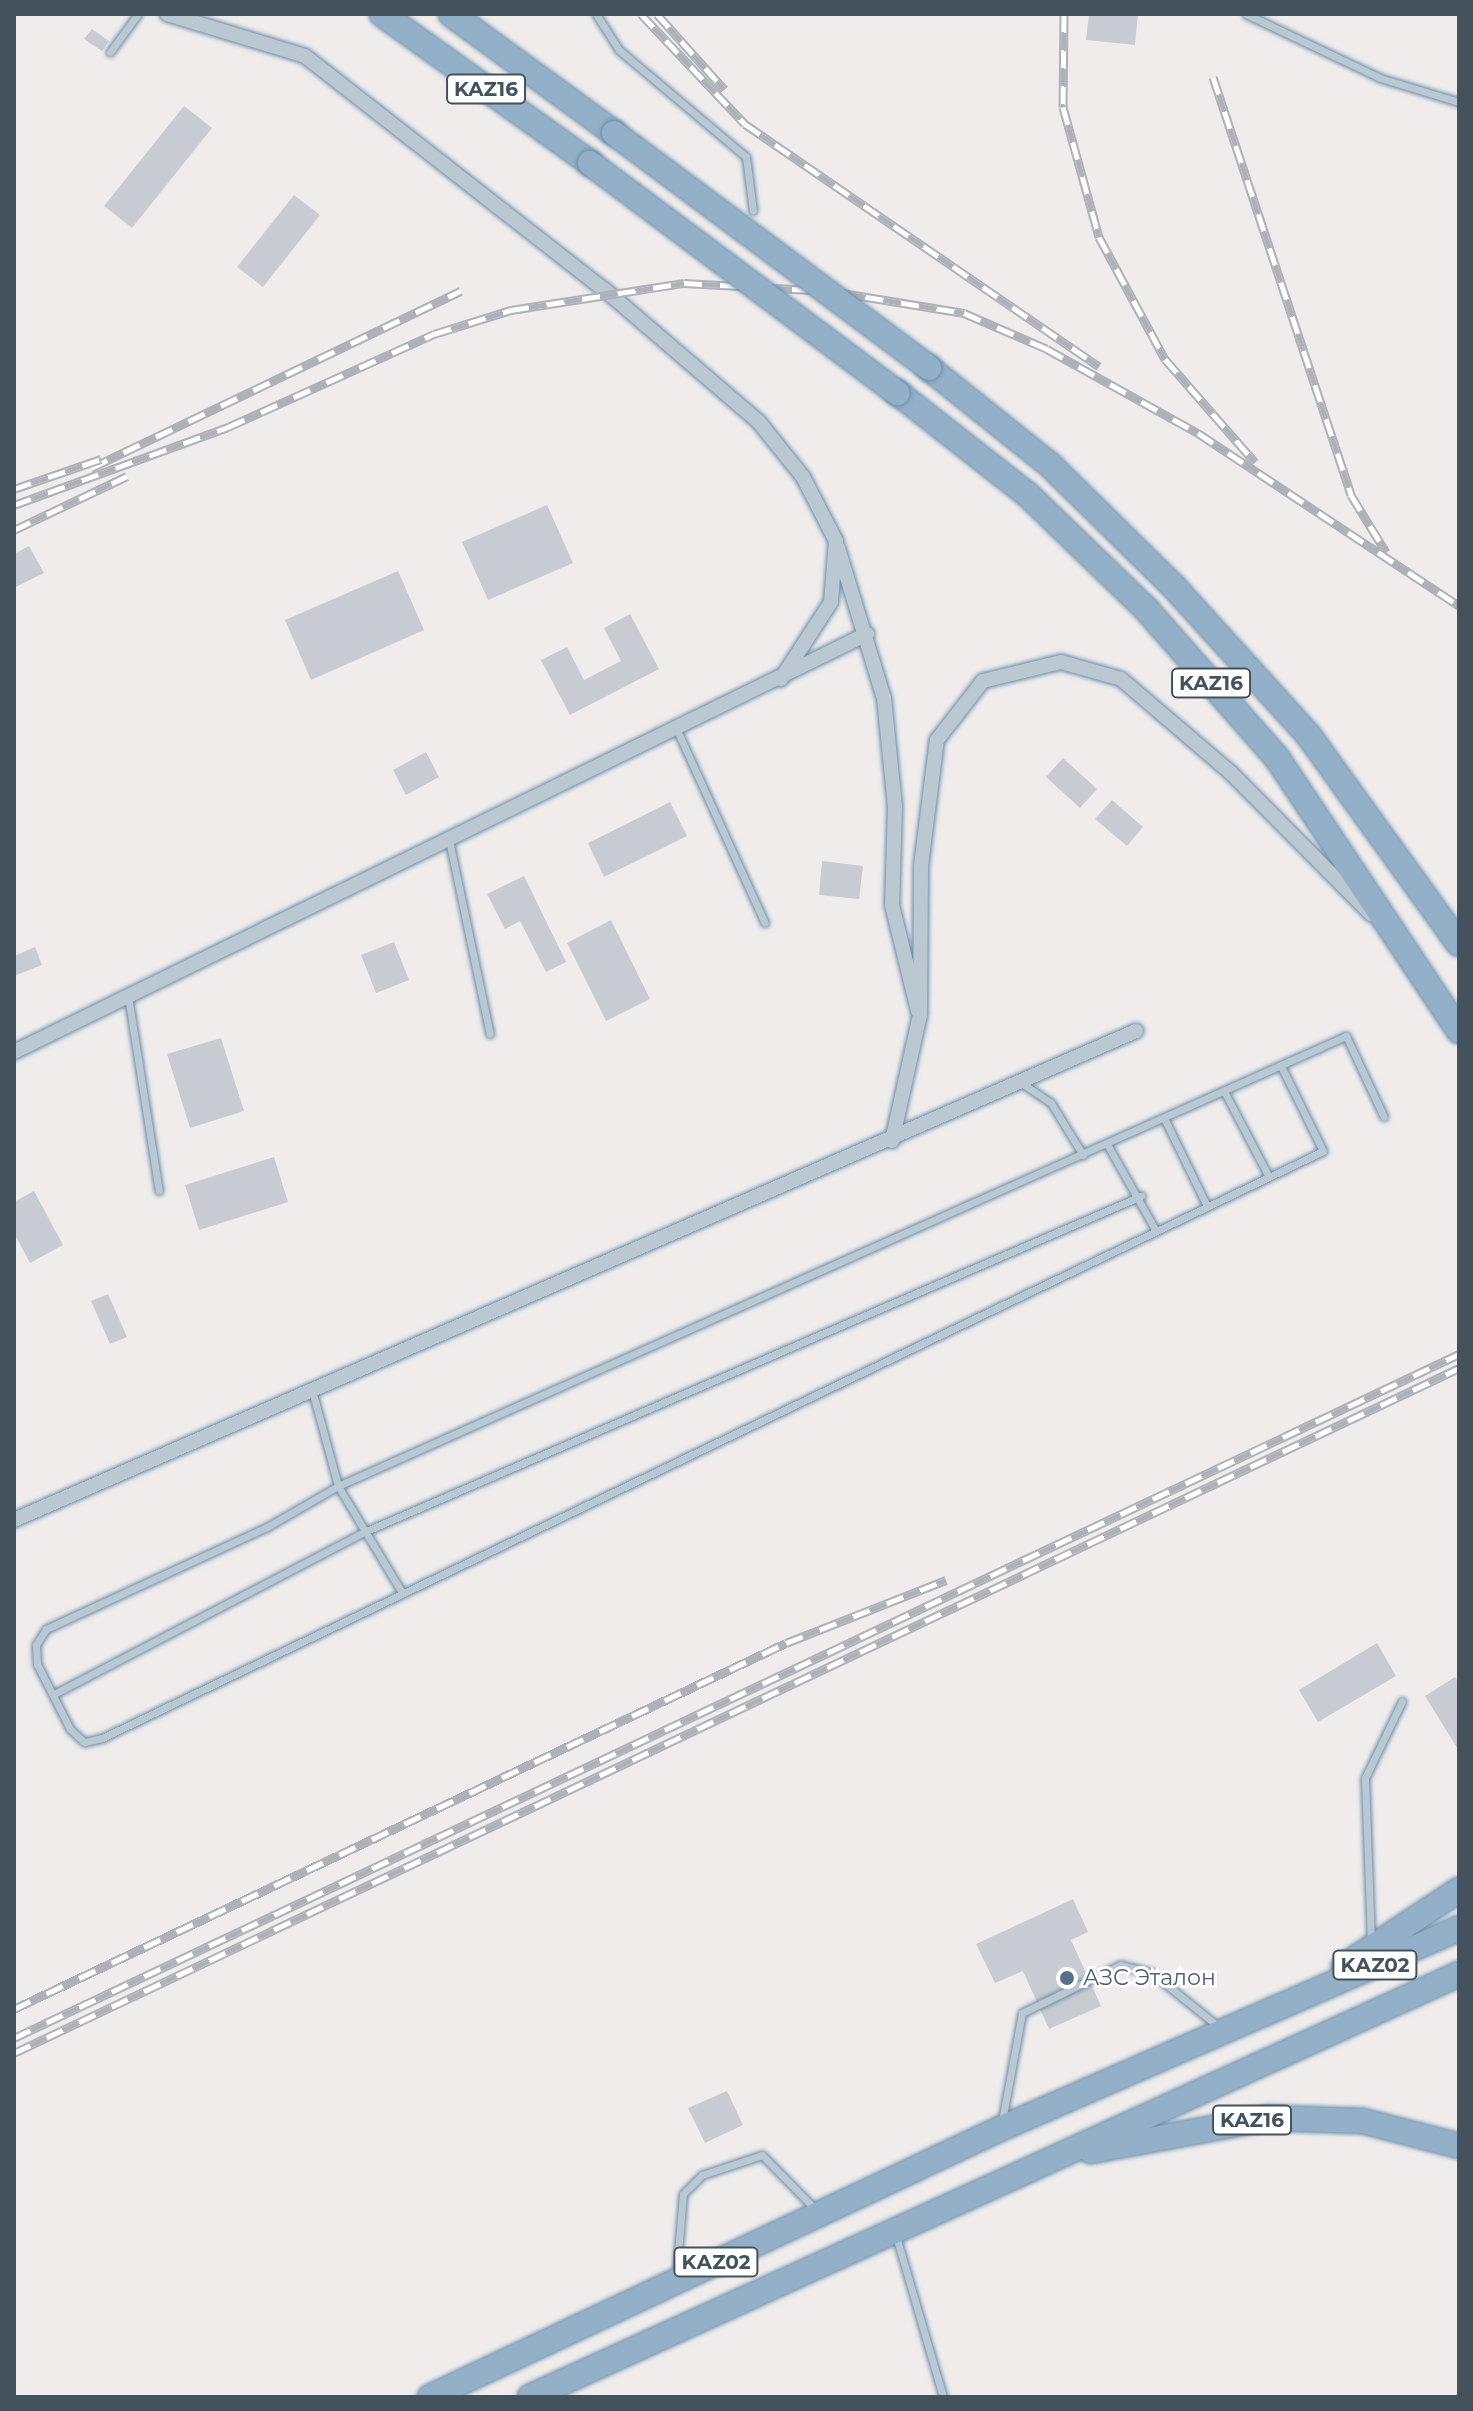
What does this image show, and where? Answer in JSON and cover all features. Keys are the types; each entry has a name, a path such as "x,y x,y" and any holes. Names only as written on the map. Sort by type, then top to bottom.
{"highway":[{"name":"KAZ16","path":"382,14 590,163 898,393 1027,494 1147,610 1277,758 1417,960 1459,1031"},
{"name":"KAZ16","path":"451,14 929,368 1049,464 1175,588 1309,736 1459,944"},
{"path":"1290,2002 1459,1890"},
{"name":"KАZ02","path":"430,2397 1002,2128 1459,1928"},
{"name":"KАZ02","path":"530,2397 892,2227 1459,1974"},
{"name":"KAZ16","path":"1046,2160 1268,2118 1363,2121 1459,2146"}],"street":[{"path":"167,14 305,56 605,290 758,421 803,477 836,541 867,634 884,698 895,806 892,905 907,986 920,1015"},
{"path":"781,679 831,602 836,541"},
{"path":"14,1052 781,679 867,634"},
{"path":"892,1141 920,1015 921,866 937,740 983,681 1061,662 1132,688 1231,773 1417,960"},
{"path":"14,1520 892,1141 1019,1081 1136,1031"}],"lane":[{"path":"110,52 138,14"},
{"path":"596,14 619,50 746,157 753,211"},
{"path":"1246,14 1380,78 1459,102"},
{"path":"676,728 765,923"},
{"path":"449,839 490,1034"},
{"path":"128,996 159,1191"},
{"path":"1281,1066 1323,1151 401,1591 102,1738 84,1742 70,1729 56,1693 37,1664 36,1645 46,1629 267,1527 338,1486 1346,1036 1384,1117"},
{"path":"1019,1081 1051,1103 1083,1155"},
{"path":"1224,1091 1269,1177"},
{"path":"1164,1118 1207,1206"},
{"path":"1107,1144 1141,1196 1156,1231"},
{"path":"56,1693 364,1532 1141,1196"},
{"path":"312,1389 338,1486 401,1591"},
{"path":"1371,1948 1365,1778 1402,1701"},
{"path":"1002,2128 1022,2013 1120,1965 1152,1973 1224,2031"},
{"path":"676,2281 683,2194 702,2175 762,2155 819,2214"},
{"path":"892,2227 943,2397"}],"building":[{"path":"1089,14 1138,14 1135,45 1086,40"},
{"path":"92,29 109,41 102,51 84,39"},
{"path":"184,106 212,128 132,228 104,206"},
{"path":"294,195 320,215 263,287 237,267"},
{"path":"547,505 573,563 488,600 462,542"},
{"path":"29,546 44,573 14,588 14,554"},
{"path":"398,571 424,630 311,680 285,620"},
{"path":"630,614 659,669 570,715 541,660 567,647 584,680 621,661 604,628"},
{"path":"426,752 439,777 406,795 393,770"},
{"path":"1063,758 1097,789 1080,808 1046,777"},
{"path":"1112,800 1143,827 1127,846 1095,819"},
{"path":"670,802 687,836 604,877 588,843"},
{"path":"822,861 863,866 859,899 819,895"},
{"path":"524,876 566,962 546,972 520,921 505,929 487,894"},
{"path":"611,920 650,999 606,1021 567,943"},
{"path":"394,942 409,980 376,993 361,955"},
{"path":"35,947 42,965 14,976 14,956"},
{"path":"221,1038 244,1111 190,1128 167,1054"},
{"path":"274,1157 288,1202 199,1230 185,1185"},
{"path":"34,1191 63,1245 30,1263 14,1233 14,1202"},
{"path":"108,1294 127,1337 110,1344 91,1301"},
{"path":"1377,1643 1396,1676 1318,1722 1299,1690"},
{"path":"1455,1677 1459,1684 1459,1751 1425,1696"},
{"path":"1073,1899 1088,1932 1071,1940 1101,2006 1049,2029 1023,1971 995,1983 976,1944"},
{"path":"727,2091 743,2125 705,2143 688,2108"}],"railway":[{"path":"641,14 745,124 1099,366"},
{"path":"657,14 724,89"},
{"path":"1064,14 1063,107 1099,237 1165,359 1255,462"},
{"path":"1213,77 1351,495 1386,552"},
{"path":"14,505 228,427 434,334 511,310 684,283 830,291 964,313 1047,349 1198,433 1459,606"},
{"path":"91,468 461,291"},
{"path":"14,489 101,459"},
{"path":"14,530 127,476"},
{"path":"14,2038 1459,1354"},
{"path":"14,2053 1459,1368"},
{"path":"14,2009 786,1643 946,1580"}],"place":[{"name":"АЗС Эталон","path":"1067,1978"}]}
